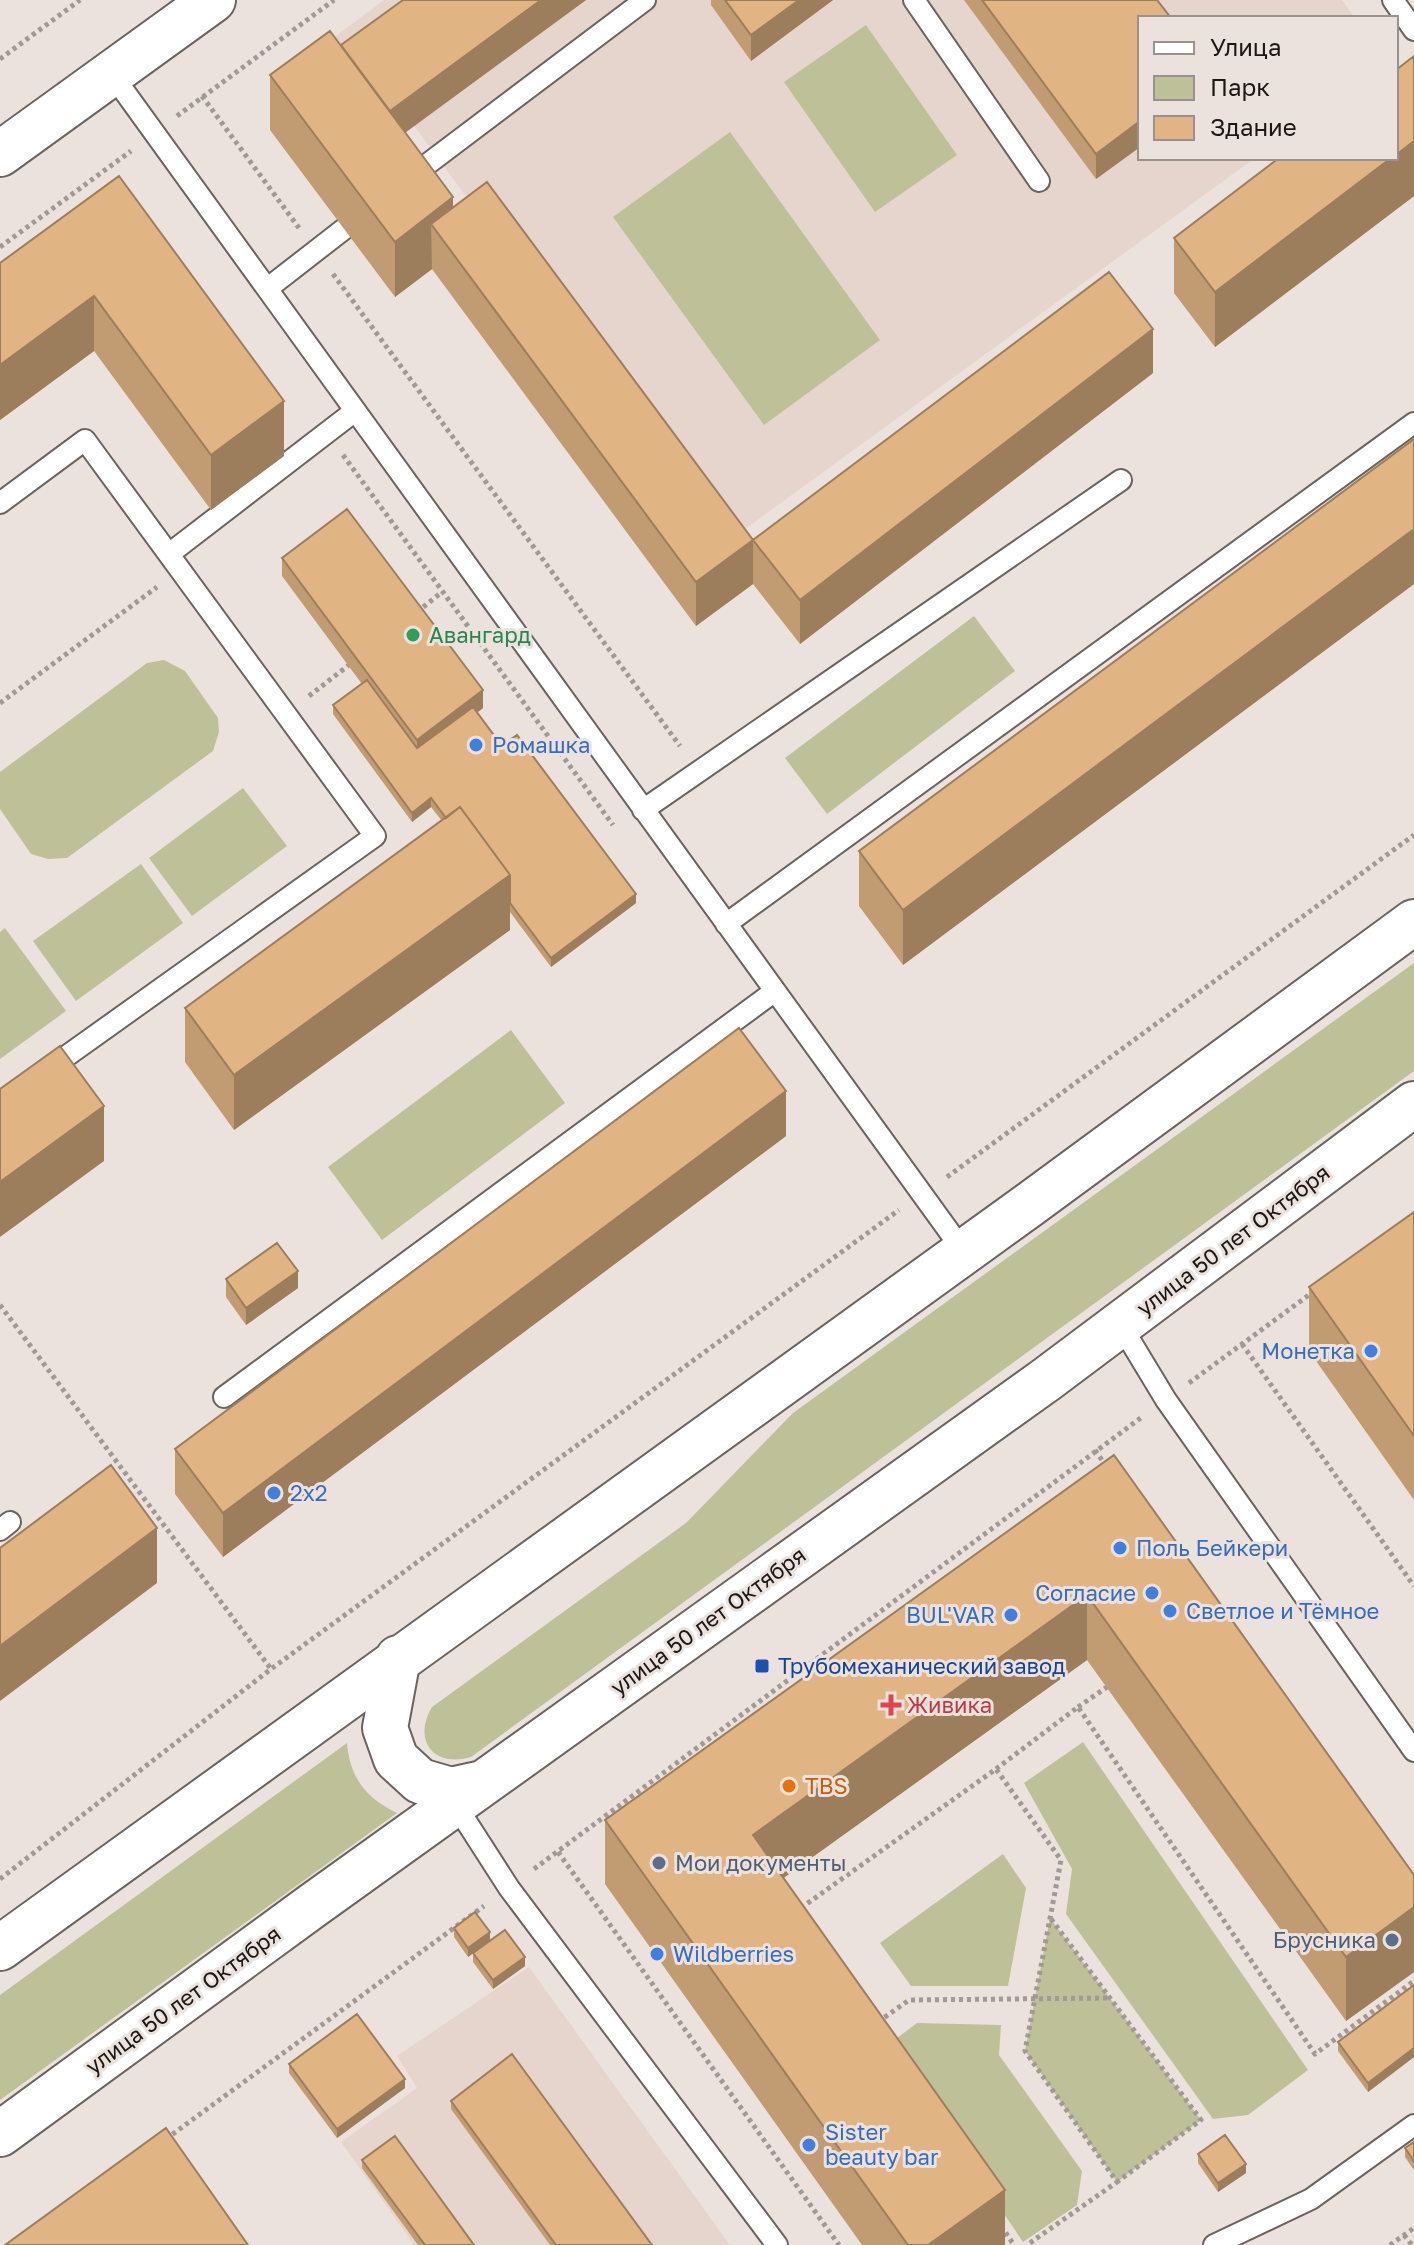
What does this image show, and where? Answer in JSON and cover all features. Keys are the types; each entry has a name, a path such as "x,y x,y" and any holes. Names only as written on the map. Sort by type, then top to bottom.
{"main road":[{"path":"0,154 213,0"},
{"path":"0,1948 964,1252 1414,922"},
{"name":"улица 50 лет Октября","path":"0,2134 1120,1324 1414,1104"},
{"path":"398,1658 385,1728 396,1759 420,1781 469,1794"}],"lane":[{"path":"402,183 645,0"},
{"path":"914,0 1039,181"},
{"path":"1393,0 1414,30"},
{"path":"111,73 964,1252"},
{"path":"268,288 344,229"},
{"path":"175,562 326,432 355,411"},
{"path":"726,924 1414,423"},
{"path":"0,503 85,440 375,836 26,1085"},
{"path":"643,810 1121,480"},
{"path":"224,1397 775,991"},
{"path":"1120,1324 1166,1400 1414,1751"},
{"path":"469,1794 509,1888 777,2245"},
{"path":"1214,2245 1311,2199 1414,2125"}],"path":[{"path":"0,59 80,0"},
{"path":"0,247 334,0"},
{"path":"202,96 699,772"},
{"path":"326,432 618,833"},
{"path":"0,703 175,562"},
{"path":"414,615 442,592"},
{"path":"286,713 349,665"},
{"path":"0,1879 271,1669 1414,835"},
{"path":"155,2147 558,1852 1095,1450 1316,1290"},
{"path":"0,1305 271,1669"},
{"path":"1242,1344 1414,1586"},
{"path":"1095,1450 1114,1476"},
{"path":"798,1910 1107,1687"},
{"path":"1078,1707 1315,2054 1414,1981"},
{"path":"996,1769 1061,1860 1025,2051 1117,2182"},
{"path":"558,1852 839,2245"},
{"path":"1027,2245 1201,2120 1050,1918"},
{"path":"876,2023 909,2000 1110,1998"},
{"path":"996,2220 1014,2245"},
{"path":"1390,2245 1414,2228"},
{"path":"1404,2235 1412,2245"}],"shaded area":[{"path":"384,0 1342,0 1354,16 1138,16 1138,160 1252,160 723,545 414,126 316,51"},
{"path":"529,1967 730,2245 414,2245 341,2142 417,2088 397,2056"}],"green space":[{"path":"866,25 957,155 875,212 784,82"},
{"path":"730,132 880,340 764,425 613,217"},
{"path":"974,616 1015,671 827,814 785,758"},
{"path":"164,660 185,671 218,718 219,732 213,751 67,858 48,859 31,854 0,809 0,772 147,663"},
{"path":"243,788 287,846 192,916 149,858"},
{"path":"141,864 183,923 76,1001 33,941"},
{"path":"5,928 66,1011 0,1059 0,932"},
{"path":"1414,963 1414,1071 471,1757 446,1759 430,1749 424,1731 432,1707 686,1523 793,1413"},
{"path":"511,1030 565,1103 382,1240 328,1167"},
{"path":"1083,1742 1308,2070 1248,2115 1213,2119 1066,1914 1072,1869 1024,1783"},
{"path":"347,1743 352,1767 362,1786 377,1801 397,1813 0,2100 0,1995"},
{"path":"1003,1854 1026,1888 1008,1986 911,1986 880,1943"},
{"path":"1050,1918 1201,2120 1117,2182 1025,2051"},
{"path":"917,2023 1001,2025 999,2055 1082,2171 1077,2205 1023,2242 889,2044"}],"building":[{"path":"403,0 541,0 390,111 341,45"},
{"path":"725,0 799,0 751,35"},
{"path":"982,0 1157,0 1169,16 1138,16 1138,122 1096,154"},
{"path":"330,31 453,197 395,242 270,75"},
{"path":"1414,56 1414,141 1398,153 1398,68"},
{"path":"1276,160 1388,160 1215,292 1174,238"},
{"path":"119,176 284,401 211,455 94,296 0,365 0,263"},
{"path":"487,182 753,540 696,582 431,224"},
{"path":"1109,272 1153,329 800,600 753,540"},
{"path":"1414,439 1414,529 903,910 859,851"},
{"path":"347,509 483,690 417,740 282,558"},
{"path":"367,680 417,748 473,707 502,746 517,735 636,894 551,958 510,903 510,875 460,807 446,818 431,798 412,813 333,705"},
{"path":"460,807 510,875 234,1075 185,1008"},
{"path":"739,1028 786,1091 223,1513 175,1449"},
{"path":"60,1046 104,1106 0,1182 0,1089"},
{"path":"1414,1212 1414,1436 1309,1287"},
{"path":"277,1243 298,1271 246,1308 226,1279"},
{"path":"1114,1455 1414,1875 1414,1907 1346,1957 1087,1595 753,1835 1005,2190 928,2245 908,2245 605,1820"},
{"path":"111,1465 157,1528 0,1646 0,1548"},
{"path":"475,1912 490,1932 468,1948 454,1928"},
{"path":"505,1930 525,1957 493,1980 473,1953"},
{"path":"1414,1985 1414,2048 1368,2083 1338,2042"},
{"path":"357,2014 405,2079 337,2129 289,2064"},
{"path":"512,2054 652,2245 556,2245 451,2101"},
{"path":"166,2128 248,2245 5,2245"},
{"path":"1225,2135 1246,2164 1218,2183 1198,2154"},
{"path":"395,2136 474,2245 425,2245 362,2160"},
{"path":"1414,2142 1414,2161 1405,2148"}],"place":[{"name":"Авангард","path":"413,635"},
{"name":"Ромашка","path":"476,745"},
{"name":"Монетка","path":"1371,1351"},
{"name":"2х2","path":"274,1493"},
{"name":"Поль Бейкери","path":"1120,1548"},
{"name":"Согласие","path":"1152,1593"},
{"name":"Светлое и Тёмное","path":"1170,1611"},
{"name":"BUL'VAR","path":"1011,1615"},
{"name":"Трубомеханический завод","path":"762,1666"},
{"name":"Живика","path":"891,1705"},
{"name":"TBS","path":"789,1786"},
{"name":"Мои документы","path":"659,1863"},
{"name":"Брусника","path":"1392,1940"},
{"name":"Wildberries","path":"657,1954"},
{"name":"Sister beauty bar","path":"809,2145"}]}
